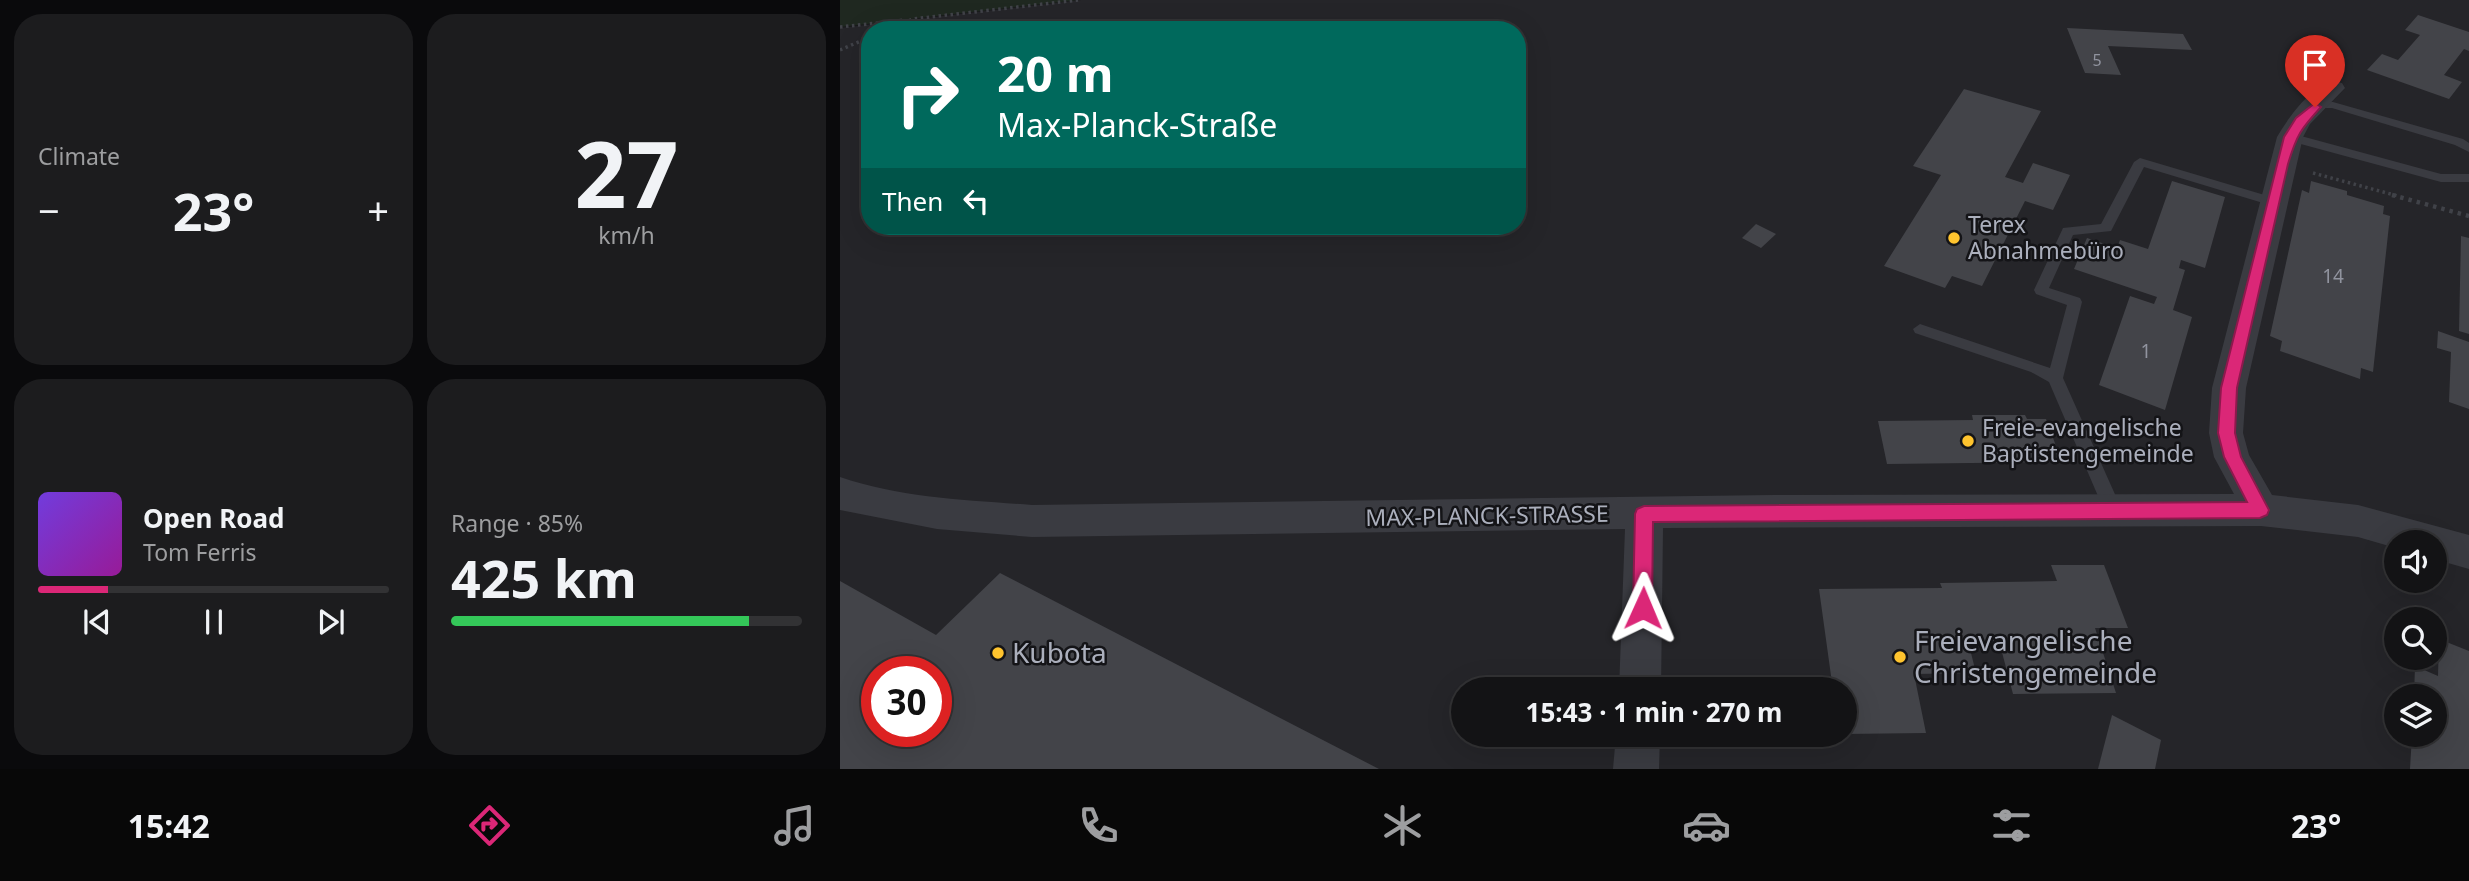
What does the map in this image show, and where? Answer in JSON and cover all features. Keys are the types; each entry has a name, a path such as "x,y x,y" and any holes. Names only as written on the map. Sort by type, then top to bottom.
{"street":[{"path":"2260,510 2232,457 2226,433 2229,388 2290,137 2300,120 2325,97"},
{"name":"MAX-PLANCK-STRASSE","path":"840,492 848,497 937,513 1032,521 2260,510 2358,521 2469,552"},
{"path":"1640,677 1644,514"},
{"path":"1636,769 1637,747"}],"lane":[{"path":"2325,97 2333,105 2459,142 2469,148"},
{"path":"2290,137 2441,178 2469,178"},
{"path":"2113,510 2055,378 2075,302 2041,290 2068,231 2106,228 2140,162 2273,202"},
{"path":"1920,329 2036,368 2055,378"}],"path":[{"path":"895,21 1078,0"},
{"path":"908,21 913,19"},
{"path":"840,27 861,25"},
{"path":"840,50 861,41"},
{"path":"2322,176 2469,216"}],"shaded area":[{"path":"840,0 1078,0 893,21 861,21 861,25 840,27"},
{"path":"1081,0 2469,0 2469,769 840,769 840,28 861,26 861,235 1526,235 1526,21 900,21"}],"building":[{"path":"2418,15 2469,32 2469,51 2464,49 2444,75 2462,82 2449,99 2367,70 2382,54 2398,60 2420,35 2405,30"},
{"path":"2067,28 2183,34 2192,50 2108,46 2121,75 2085,73"},
{"path":"1964,89 2041,111 2005,177 2023,183 2033,163 2070,175 2053,210 2025,201 1982,286 1952,276 1945,288 1884,266 1941,175 1913,166"},
{"path":"2172,181 2225,197 2205,268 2181,260 2179,268 2185,270 2173,310 2192,317 2165,410 2099,385 2130,296 2154,304 2157,297 2074,269 2087,238 2117,248 2120,240 2148,249"},
{"path":"2311,181 2347,191 2347,195 2384,206 2383,214 2390,216 2373,372 2361,368 2360,379 2280,351 2282,341 2270,336 2302,190 2309,193"},
{"path":"1756,224 1776,234 1761,248 1742,238"},
{"path":"2461,236 2469,238 2469,334 2459,331"},
{"path":"2438,331 2469,342 2469,409 2449,402 2451,352 2437,348"},
{"name":"Freie-evangelische Baptistengemeinde","path":"1972,415 2025,415 2027,419 2046,419 2062,462 1887,464 1878,421 1973,420"},
{"name":"Freievangelische Christengemeinde","path":"2051,565 2104,565 2128,628 2095,628 2116,693 2013,694 1999,641 1968,641 1976,673 1914,674 1926,733 1857,734 1857,677 1831,677 1819,589 1942,588 1940,583 2057,581"},
{"name":"Kubota","path":"1000,573 1379,769 840,769 840,581 936,635"},
{"path":"2447,642 2469,651 2469,769 2410,769 2411,747 2447,747 2447,684 2414,684 2415,670 2424,670 2438,676 2438,670 2447,670"},
{"path":"2112,715 2161,740 2155,769 2098,769"}],"place":[{"name":"Terex Abnahmebüro","path":"1954,238"},
{"name":"Freie-evangelische Baptistengemeinde","path":"1968,441"},
{"name":"Kubota","path":"998,653"},
{"name":"Freievangelische Christengemeinde","path":"1900,657"}],"route":[{"path":"1643,608 1644,514 1773,511 2260,510 2232,457 2226,433 2229,388 2281,164 2290,137 2300,120 2315,107"}]}
